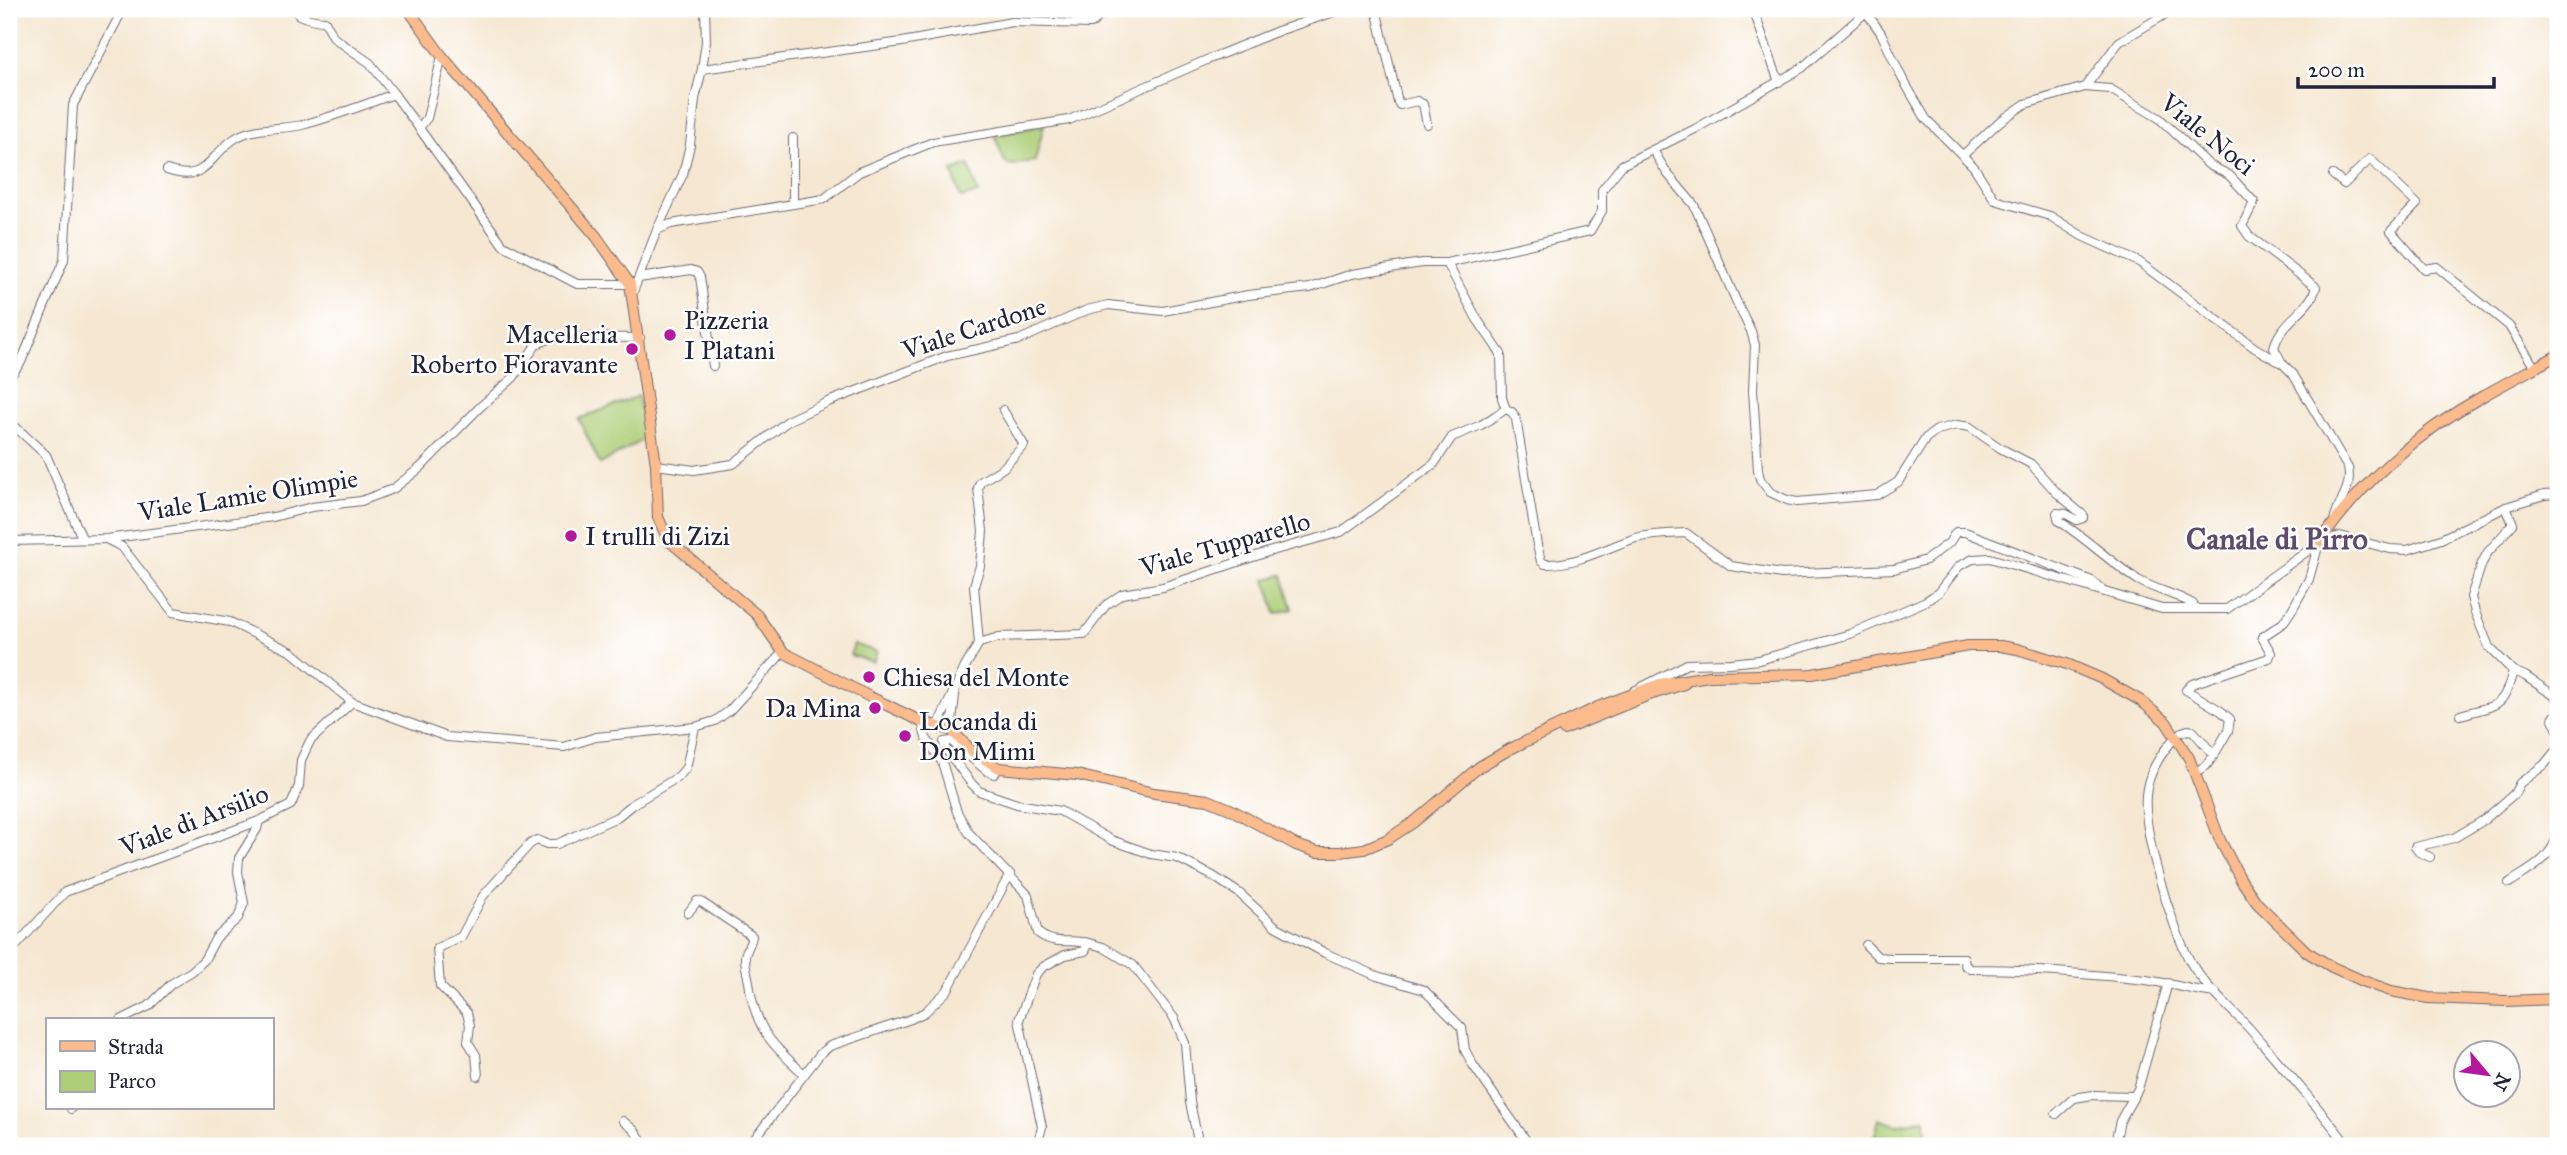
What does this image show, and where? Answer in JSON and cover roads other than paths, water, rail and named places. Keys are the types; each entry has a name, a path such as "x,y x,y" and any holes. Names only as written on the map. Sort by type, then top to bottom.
{"main road":[{"path":"408,9 442,56 596,236 634,285 656,465 657,517 668,540 757,615 783,652 922,722 951,730 973,752 999,768 1077,775 1154,793 1208,800 1296,845 1317,852 1340,852 1364,849 1388,839 1414,822 1479,767 1510,749 1632,692 1684,680 1812,674 1968,646 2000,646 2079,669 2141,701 2175,734 2195,772 2220,840 2241,880 2257,903 2307,952 2363,981 2391,991 2428,998 2492,1001 2558,999"},
{"path":"2320,542 2334,521 2369,481 2428,431 2483,396 2558,355"},
{"path":"1496,758 1649,695 1682,685 1684,680"}],"street":[{"path":"9,378 21,362 64,260 73,105 123,9"},
{"path":"296,9 299,15 306,18 325,21 334,38 370,64 503,245 577,284 634,285 691,270 696,272 700,277 713,366"},
{"path":"634,285 683,174 706,42 705,9"},
{"path":"702,69 902,42 1012,22 1091,24 1107,9"},
{"path":"657,230 671,224 824,200 876,163 933,142 1069,120 1220,54 1343,9"},
{"path":"1377,9 1398,102 1400,105 1417,101 1423,104 1427,124"},
{"path":"1753,9 1779,82"},
{"path":"1963,155 1998,122 2025,104 2085,87 2119,42 2174,9"},
{"path":"1866,10 1926,119 1974,167 1994,200 2050,216 2082,236 2139,262 2255,348 2283,364 2293,374 2309,397 2348,468 2348,484 2336,509 2334,521"},
{"name":"Viale Cardone","path":"656,465 694,470 733,464 789,420 828,402 947,356 1018,340 1087,310 1108,304 1163,311 1248,295 1310,288 1352,274 1422,263 1447,263 1590,231 1602,211 1602,190 1622,165 1802,68 1866,10"},
{"path":"419,128 427,118 442,56"},
{"name":"Viale Noci","path":"2085,87 2110,89 2159,118 2209,166 2229,174 2254,202 2242,226 2249,236 2316,287 2310,300 2290,319 2276,338 2274,348 2283,364"},
{"path":"167,170 176,174 198,172 205,169 234,139 281,127 299,126 394,94"},
{"path":"793,138 793,204"},
{"path":"1653,150 1667,173 1695,205 1752,331 1755,345 1753,390 1760,479 1770,492 1777,497 1797,502 1877,495 1898,482 1931,434 1957,425 1970,428 2031,464 2057,493 2083,515 2083,518 2077,520 2057,513 2059,521 2075,530 2130,575 2161,592 2193,604 2194,609"},
{"path":"2333,175 2344,184 2370,159 2417,204 2391,231 2424,270 2437,267 2509,326 2535,368"},
{"path":"1447,263 1477,319 1501,354 1502,398 1506,409 1512,412 1518,428 1530,512 1541,561 1550,564 1606,551 1639,537 1686,533 1723,561 1741,569 1782,574 1894,569 1926,560 1949,543 1956,532 1965,532 2092,581 2104,591"},
{"name":"Viale Lamie Olimpie","path":"9,541 106,538 273,517 312,507 360,501 393,489 444,446 480,407 513,378 536,345 560,337 640,338"},
{"name":"Viale Tupparello","path":"979,643 999,637 1084,634 1106,605 1122,594 1164,587 1268,552 1341,532 1434,464 1452,437 1481,425 1506,409"},
{"path":"938,725 979,643 974,586 984,531 978,488 980,482 1003,468 1024,445 1003,410"},
{"path":"9,421 46,456 82,538"},
{"path":"1632,692 1693,662 1731,663 1759,660 1850,634 1926,601 1938,593 1959,566 1973,559 1990,558 2162,608 2227,609 2320,542 2340,536 2390,549 2407,550 2441,539 2506,507 2544,495 2558,494"},
{"path":"2506,507 2513,524 2487,552 2471,597 2489,647 2513,671 2558,698"},
{"path":"106,538 122,547 173,612 230,622 292,652 352,702 447,737 564,747 596,737 695,727 715,721 729,711 783,652"},
{"path":"2195,772 2206,766 2214,755 2228,732 2230,719 2186,690 2192,684 2269,658 2271,653 2262,637 2284,622 2309,579 2320,542"},
{"path":"1678,669 1676,673 1684,680 1693,662"},
{"path":"2460,715 2497,704 2506,696 2513,671"},
{"path":"951,730 956,687"},
{"name":"Viale di Arsilio","path":"9,951 65,892 259,821 291,805 299,786 302,760 310,741 352,702"},
{"path":"2558,712 2553,719 2558,730"},
{"path":"922,722 926,738 942,762 957,812 970,833 1028,895 1038,933 1051,941 1085,942 1103,947 1133,965 1174,1018 1185,1043 1190,1102 1199,1146"},
{"path":"478,1076 476,1055 468,1042 470,1025 467,1013 440,986 437,948 460,937 483,896 530,844 537,840 557,844 617,817 678,777 686,768 695,727"},
{"path":"2182,732 2188,730 2197,734 2214,755"},
{"path":"999,768 993,774 986,771 951,741 944,742 945,748 979,791 1017,804 1060,811 1111,840 1151,854 1177,858 1213,876 1239,893 1275,926 1325,953 1377,976 1424,990 1462,1028 1465,1050 1473,1065 1530,1146"},
{"path":"2172,741 2149,778 2146,796 2148,831 2183,945 2192,964 2286,1070 2348,1146"},
{"path":"2430,857 2419,852 2416,847 2454,838 2484,820 2514,794 2520,783 2544,765 2558,748"},
{"path":"125,1018 149,1006 171,984 192,971 204,960 216,938 238,918 244,903 238,872 239,858 259,821"},
{"path":"2509,883 2545,859 2556,845 2558,834"},
{"path":"749,1146 804,1074 830,1046 911,1020 925,1012 947,991 1010,874"},
{"path":"688,913 697,901 701,902 752,936 745,954 752,1006 758,1024 774,1046 804,1074"},
{"path":"1037,1146 1042,1127 1019,1020 1036,974 1056,959 1085,951 1088,945 1085,942"},
{"path":"1866,945 1878,957 1964,958 1965,965 1971,970 2017,969 2168,983 2216,993"},
{"path":"2110,1146 2115,1143 2120,1121 2138,1089 2168,983"},
{"path":"2056,1114 2074,1098 2093,1095 2133,1096"},
{"path":"623,1121 646,1146"}],"place":[{"name":"Pizzeria I Platani","path":"670,335"},
{"name":"Macelleria Roberto Fioravante","path":"632,349"},
{"name":"I trulli di Zizi","path":"571,536"},
{"name":"Chiesa del Monte","path":"869,677"},
{"name":"Da Mina","path":"875,708"},
{"name":"Locanda di Don Mimi","path":"905,736"}],"district":[{"name":"Canale di Pirro","path":"2277,539"}]}
